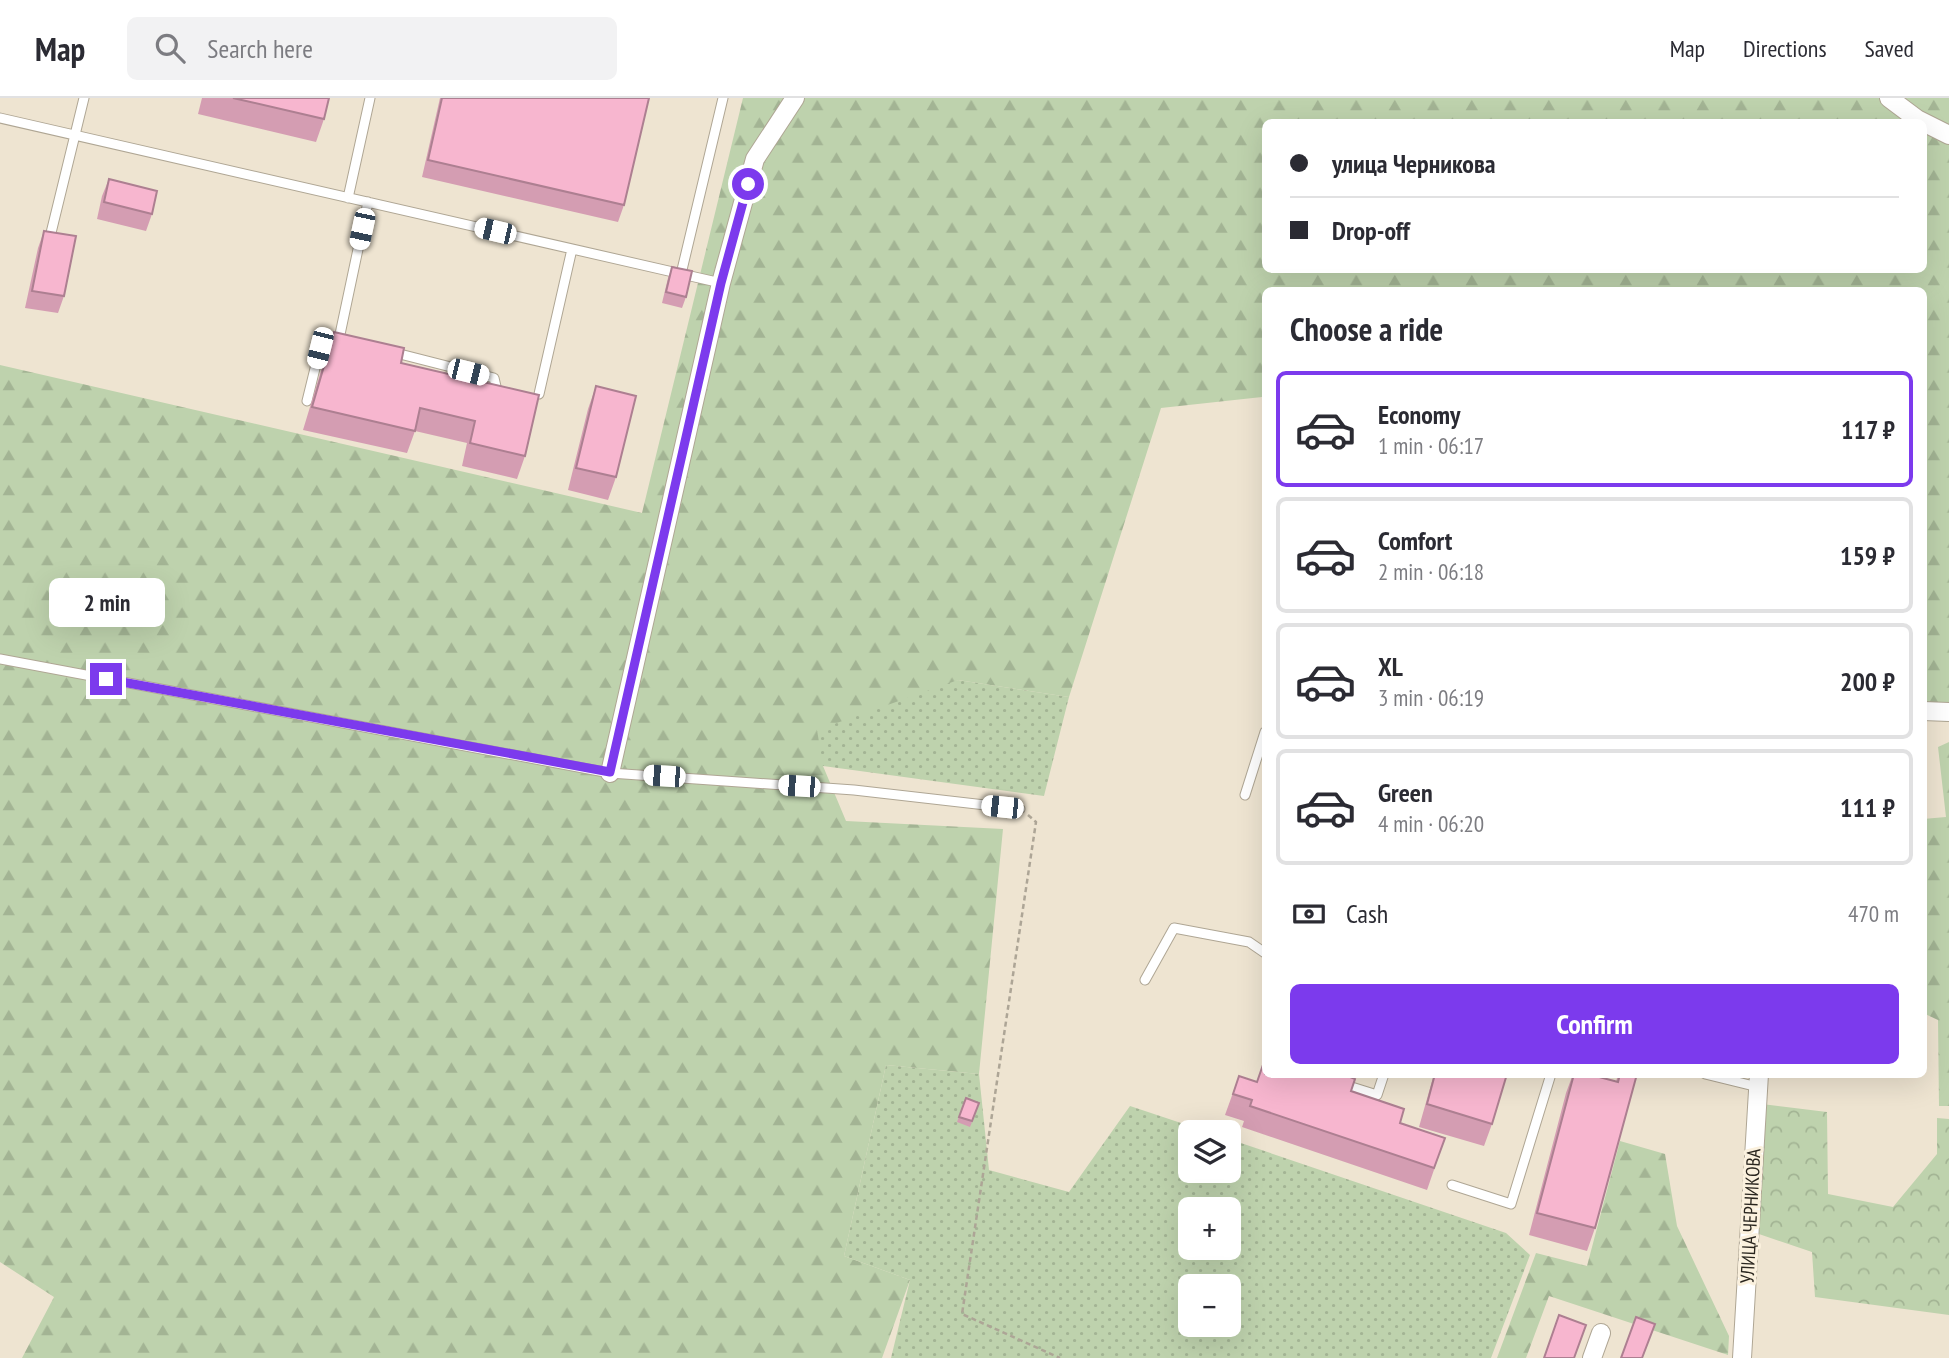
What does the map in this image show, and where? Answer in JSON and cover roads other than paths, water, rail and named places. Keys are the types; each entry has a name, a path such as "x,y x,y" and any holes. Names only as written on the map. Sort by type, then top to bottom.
{"street":[{"path":"610,772 721,283 755,159 795,98"},
{"path":"1889,98 1917,119"},
{"path":"1927,124 1949,135"},
{"path":"1927,710 1949,712"},
{"name":"УЛИЦА ЧЕРНИКОВА","path":"1742,1358 1759,1081"},
{"path":"1592,1358 1601,1333"}],"lane":[{"path":"50,237 84,98"},
{"path":"348,198 370,98"},
{"path":"681,274 723,98"},
{"path":"0,118 721,283"},
{"path":"339,339 368,202"},
{"path":"539,394 572,249"},
{"path":"307,401 320,348 339,339 352,342"},
{"path":"378,349 494,378 500,404"},
{"path":"0,659 610,772 854,790 1020,809"},
{"path":"1245,795 1262,741"},
{"path":"1145,980 1174,928 1249,942 1262,951"},
{"path":"1342,1084 1377,1095 1383,1078"},
{"path":"1452,1185 1511,1203 1550,1078"},
{"path":"1736,1078 1759,1081"}]}
